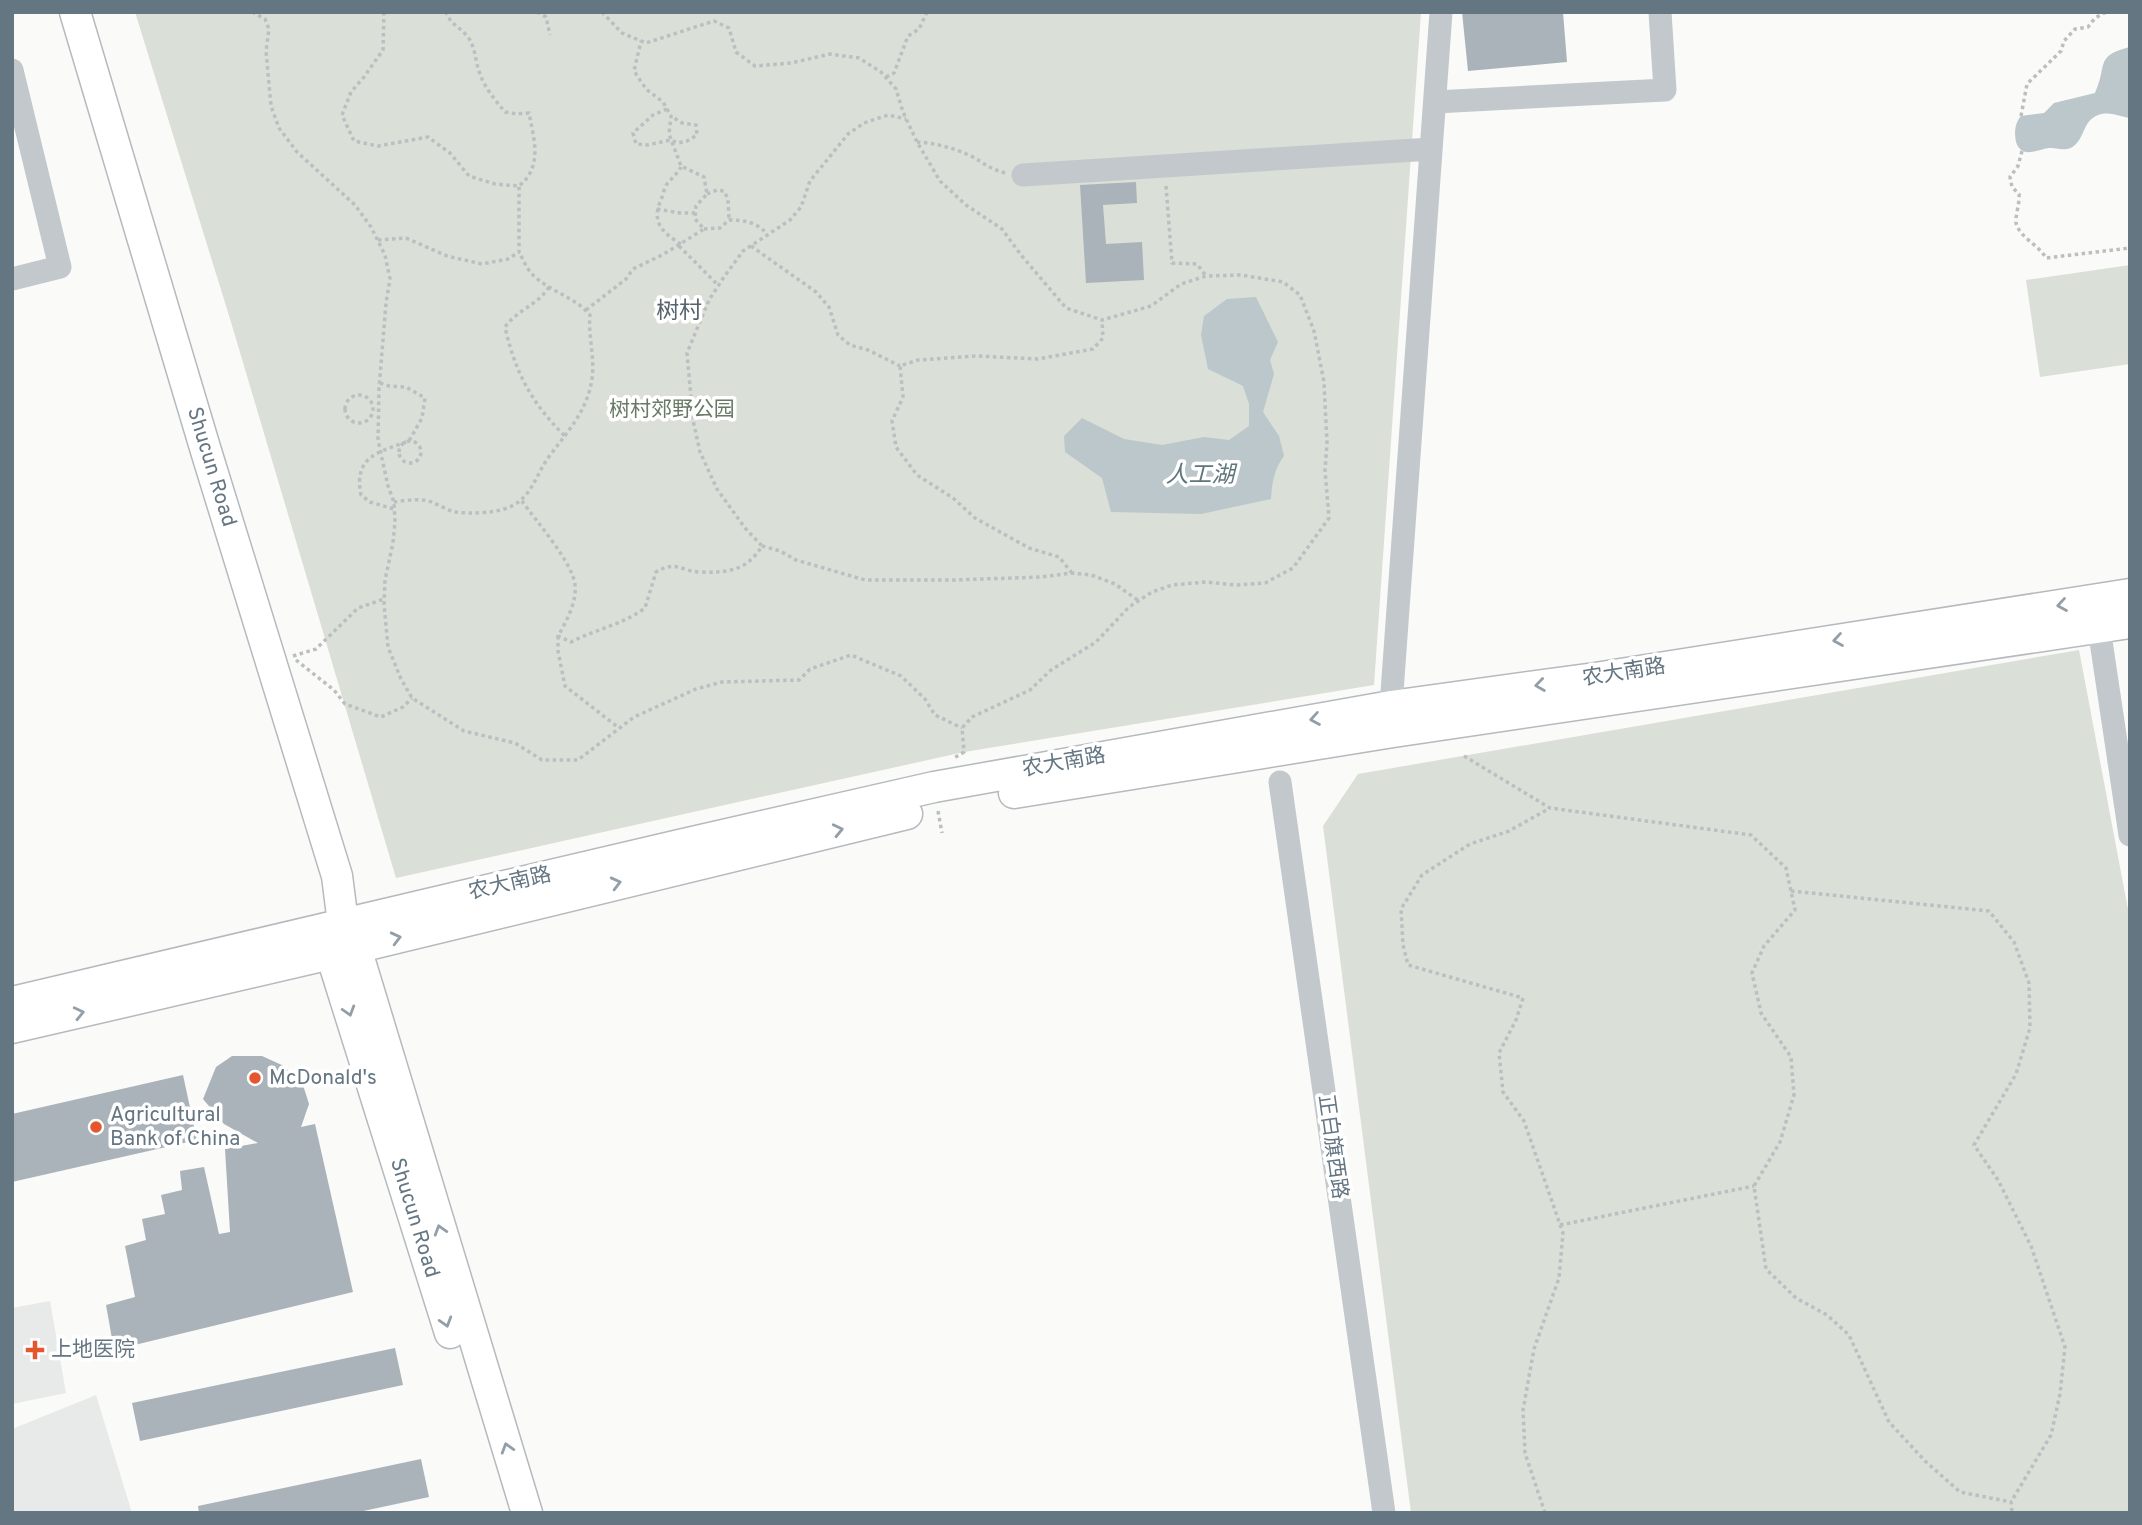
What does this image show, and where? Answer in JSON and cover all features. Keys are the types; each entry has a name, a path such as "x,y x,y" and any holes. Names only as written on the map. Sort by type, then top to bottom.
{"main road":[{"name":"Shucun Road","path":"75,12 337,876 344,942 506,1513"},
{"name":"农大南路","path":"12,1028 933,787 1391,706 1595,678 2130,594"},
{"name":"农大南路","path":"12,1002 344,942 937,807 1064,784 2130,623"},
{"name":"Shucun Road","path":"344,942 527,1513"}],"street":[{"path":"1391,706 1441,12"},
{"path":"1434,103 1665,90 1660,12"},
{"path":"12,70 60,267 12,279"},
{"path":"1023,175 1431,149"},
{"path":"2099,628 2130,835"},
{"name":"正白旗西路","path":"1280,782 1384,1513"}],"path":[{"path":"252,12 265,19 269,29 266,51 267,78 271,107 279,128 297,152 355,205 371,226 386,255 390,279 380,383 380,450 394,509 393,543 384,599 388,647 412,698 464,731 515,743 542,761 578,760 619,728 657,705 696,689 722,682 799,680 810,669 851,654 901,676 925,699 935,715 962,728"},
{"path":"384,12 383,50 351,92 342,115 354,141 378,146 428,137 450,153 469,176 495,184 519,186 528,179 537,155 529,113 505,111 479,73 468,37 449,20 446,12"},
{"path":"537,12 546,17 550,34"},
{"path":"602,12 622,33 646,43 714,21 729,28 736,52 755,66 790,63 830,54 859,58 886,77 897,89 917,142 940,181 966,205 1002,229 1066,308 1102,320 1151,306 1181,284 1206,276 1241,275 1283,282 1300,295 1314,331 1324,382 1327,443 1325,470 1329,518 1293,568 1265,583 1237,585 1206,582 1172,585 1152,592 1129,607 1096,642 1051,670 1030,690 972,717 962,728 964,752 952,759"},
{"path":"886,77 894,73 908,36 919,29 927,12"},
{"path":"2021,116 2027,84 2061,51 2064,41 2075,29 2088,27 2095,18 2106,12"},
{"path":"641,41 634,71 646,89 663,102 667,109 671,116 682,123 696,125 697,135 678,143 671,140 636,144 632,133 653,115 667,109"},
{"path":"907,119 888,115 864,123 848,134 810,181 801,207 790,220 743,251 718,285 697,325 687,353 693,420 700,452 717,489 745,528 762,546 780,551 796,560 865,580 954,580 1041,577 1072,573 1091,575 1115,584 1139,601"},
{"path":"671,116 669,134 681,166 704,177 707,194"},
{"path":"917,142 932,143 970,156 993,170 1023,175"},
{"path":"2022,151 2018,166 2010,177 2012,187 2019,194 2020,207 2016,225 2030,242 2041,249 2046,258 2130,247"},
{"path":"681,166 666,186 657,209 656,220 665,235 680,245 718,285"},
{"path":"1164,166 1172,263 1197,264 1206,276"},
{"path":"394,502 434,502 455,512 503,510 522,501 580,415 588,397 592,376 588,332 590,315 581,304 532,275 519,252 519,186"},
{"path":"704,229 695,219 695,206 707,194 717,190 724,191 728,200 729,220"},
{"path":"657,209 680,213 695,212"},
{"path":"586,310 626,279 633,269 680,245 704,229 720,228 729,220 747,220 767,234"},
{"path":"378,240 406,238 447,256 482,264 508,259 519,252"},
{"path":"751,246 816,292 829,307 838,335 844,340 900,366 918,360 977,356 1038,359 1093,349 1103,338 1102,320"},
{"path":"549,287 543,298 512,318 505,327 516,368 528,392 544,416 565,436"},
{"path":"900,366 902,397 892,421 896,447 917,475 953,498 975,518 1028,548 1059,557 1072,573"},
{"path":"380,383 406,387 425,398 422,418 409,441 400,447 399,454 402,460 412,463 419,459 421,452 416,443 409,441 380,450 365,461 360,470 358,480 361,495 370,502 394,509"},
{"path":"371,418 374,408 366,396 357,395 346,402 345,411 353,422 380,419"},
{"path":"522,501 573,574 576,587 570,615 558,636 565,686 619,728"},
{"path":"558,636 571,642 588,633 611,628 632,617 645,608 656,572 664,568 679,565 697,572 741,569 755,558 762,546"},
{"path":"384,599 358,608 316,649 292,657 334,690 345,704 381,717 403,707 412,698"},
{"path":"1464,756 1550,808 1751,835 1786,868 1796,910 1764,946 1752,973 1761,1013 1791,1057 1794,1095 1780,1142 1754,1186 1766,1269 1796,1298 1827,1315 1849,1335 1889,1422 1926,1461 1960,1492 2011,1502"},
{"path":"1545,1513 1525,1453 1522,1410 1534,1349 1559,1279 1563,1233 1524,1121 1503,1092 1499,1053 1516,1020 1523,998 1408,964 1403,945 1401,909 1422,875 1470,844 1509,831 1550,808"},
{"path":"1791,891 1989,911 2014,942 2029,983 2030,1028 2015,1074 1974,1145 1998,1180 2031,1246 2065,1348 2060,1394 2051,1435 2011,1502 2012,1513"},
{"path":"1560,1225 1754,1186"}],"shaded area":[{"name":"上地医院","path":"50,1301 66,1393 12,1404 12,1308"},
{"path":"96,1395 132,1513 12,1513 12,1429"}],"green space":[{"name":"树村郊野公园","path":"135,12 1421,12 1374,685 964,752 396,878 231,322"},
{"path":"2130,265 2130,364 2040,377 2026,280"},
{"path":"2079,650 2130,920 2130,1513 1411,1513 1323,826 1358,774"}],"water":[{"path":"2130,47 2130,118 2110,114 2098,115 2089,121 2078,141 2069,149 2049,148 2026,152 2019,147 2015,131 2021,116 2044,113 2054,103 2095,93 2107,58"},
{"name":"人工湖","path":"1256,297 1278,342 1270,360 1274,374 1263,412 1279,436 1284,456 1274,476 1271,499 1201,514 1111,512 1102,478 1065,452 1064,436 1082,418 1124,439 1162,445 1204,437 1229,440 1249,426 1249,404 1243,386 1208,369 1201,335 1204,316 1227,299"}],"building":[{"path":"1462,12 1563,12 1567,62 1468,71"},
{"path":"1136,182 1137,203 1103,205 1106,244 1142,242 1144,280 1086,283 1080,185"},
{"path":"232,1056 262,1056 284,1066 303,1085 309,1104 301,1127 315,1124 353,1292 114,1350 106,1305 135,1297 125,1246 146,1240 142,1219 165,1214 161,1195 182,1190 180,1171 204,1167 219,1234 230,1232 225,1149 258,1143 224,1124 203,1099 216,1067"},
{"path":"183,1075 197,1140 12,1182 12,1114"},
{"path":"395,1348 403,1385 140,1441 132,1403"},
{"path":"421,1459 429,1497 354,1513 199,1513 198,1506"}],"place":[{"name":"McDonald's","path":"255,1078"},
{"name":"Agricultural Bank of China","path":"96,1127"},
{"name":"上地医院","path":"35,1350"}],"district":[{"name":"树村","path":"679,312"}]}
